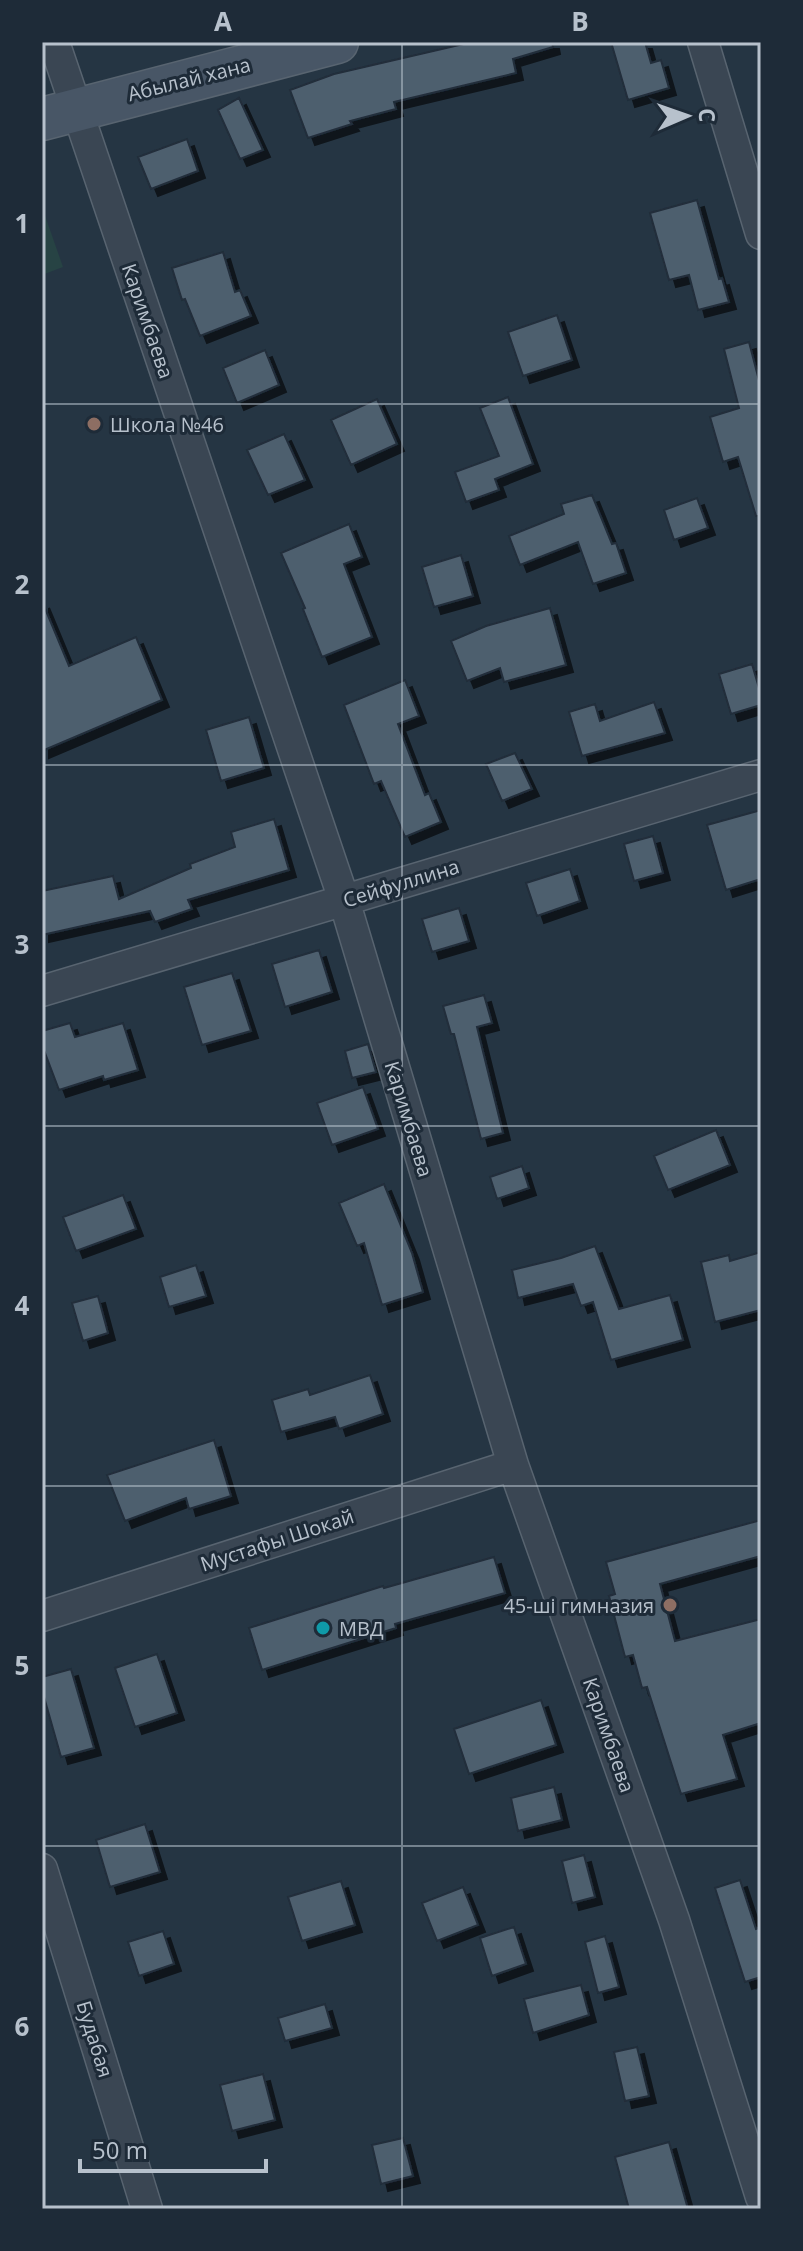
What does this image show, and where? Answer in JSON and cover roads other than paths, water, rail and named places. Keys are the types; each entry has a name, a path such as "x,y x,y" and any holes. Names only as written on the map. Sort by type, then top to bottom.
{"main road":[{"name":"Абылай хана","path":"59,113 337,42"}],"street":[{"name":"Каримбаева","path":"54,42 59,113 344,900 513,1465 674,1920 761,2197"},
{"path":"703,42 761,234"},
{"name":"Сейфуллина","path":"42,991 761,775"},
{"name":"Мустафы Шокай","path":"42,1616 513,1465"},
{"name":"Будабая","path":"42,1869 147,2209"}],"place":[{"name":"Школа №46","path":"94,424"},
{"name":"45-ші гимназия","path":"670,1605"},
{"name":"МВД","path":"323,1628"}]}
